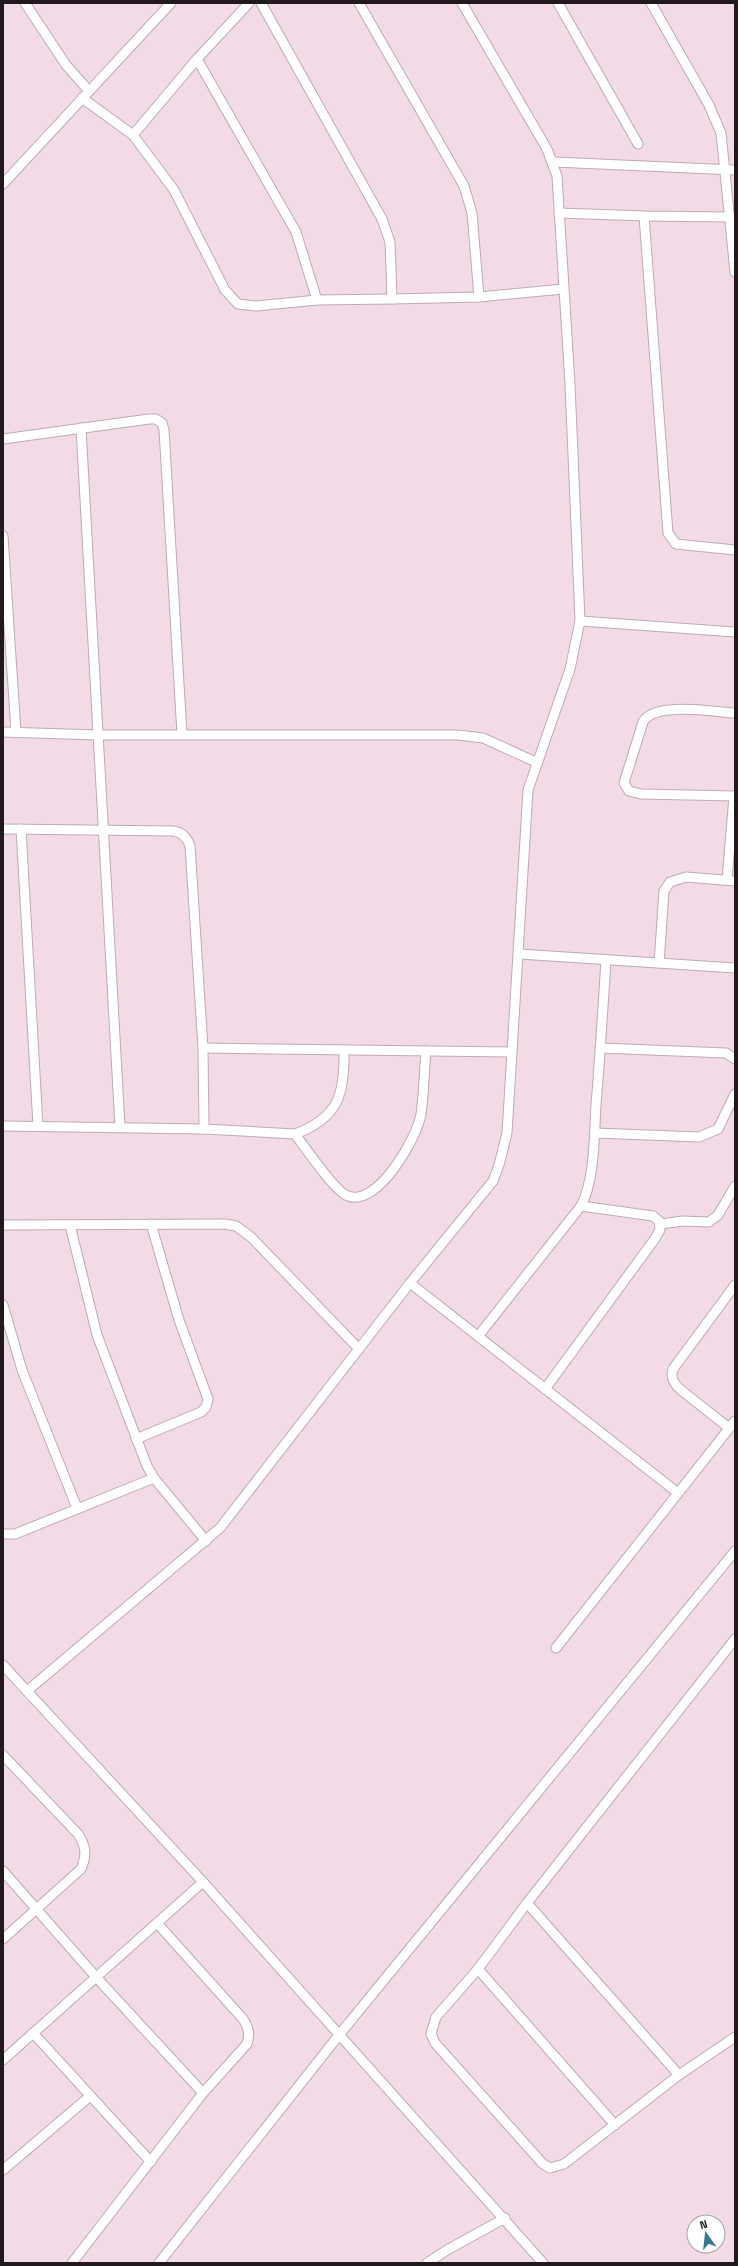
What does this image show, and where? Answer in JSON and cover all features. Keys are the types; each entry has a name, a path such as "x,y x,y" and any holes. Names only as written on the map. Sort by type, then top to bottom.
{"street":[{"path":"25,3 66,65 90,90"},
{"path":"3,184 171,3"},
{"path":"133,136 197,59 249,3"},
{"path":"261,3 382,219 390,242 392,299"},
{"path":"359,3 464,186 472,213 479,297"},
{"path":"27,1691 206,1542 220,1528 410,1283 493,1181 504,1150 507,1133 519,954 526,801 536,762 570,669 580,621 570,384 563,289 558,186 554,162 462,3"},
{"path":"558,3 638,144"},
{"path":"651,3 716,120 721,133 730,169 731,217 735,272"},
{"path":"197,59 293,225 302,247 317,300"},
{"path":"82,98 133,136 174,190 232,299 242,305 256,306 317,300 479,297 563,289"},
{"path":"554,162 730,169"},
{"path":"559,213 731,217"},
{"path":"644,216 668,533 676,544 735,550"},
{"path":"3,439 156,419 164,426 182,734"},
{"path":"81,428 120,1127"},
{"path":"3,536 16,732"},
{"path":"580,621 735,632"},
{"path":"659,963 664,891 666,886 674,880 686,877 731,881 734,796 641,794 629,792 624,783 643,722 649,714 666,709 735,713"},
{"path":"3,732 98,735 458,735 483,738 536,762"},
{"path":"3,829 104,832 173,831 183,834 188,841 203,1048 204,1129"},
{"path":"21,829 38,1126"},
{"path":"519,954 735,968"},
{"path":"479,1335 581,1206 590,1184 595,1133 606,960"},
{"path":"203,1048 512,1052"},
{"path":"600,1048 726,1053 735,1059"},
{"path":"3,1126 204,1129 295,1134 322,1120 333,1109 343,1091 344,1050"},
{"path":"295,1134 338,1189 347,1196 360,1197 375,1190 409,1146 418,1126 421,1115 426,1051"},
{"path":"595,1133 699,1138 718,1129 735,1094"},
{"path":"660,1224 683,1221 709,1222 718,1215 735,1186"},
{"path":"545,1389 660,1230 660,1224 653,1216 581,1206"},
{"path":"3,1224 225,1224 243,1230 359,1350"},
{"path":"136,1439 200,1412 206,1407 208,1399 179,1320 151,1224"},
{"path":"70,1225 97,1335 136,1439 154,1478 206,1542"},
{"path":"410,1283 479,1335 545,1389 678,1493"},
{"path":"556,1648 732,1424 681,1390 674,1384 672,1376 673,1369 735,1285"},
{"path":"3,1304 22,1370 77,1508"},
{"path":"3,1534 15,1534 154,1478"},
{"path":"159,2263 339,2034 735,1551"},
{"path":"735,1639 527,1903 478,1969 436,2018 431,2034 435,2044 543,2164 550,2168 564,2164 679,2076 735,2037"},
{"path":"3,1665 203,1882 505,2218 543,2263"},
{"path":"3,1755 78,1834 85,1844 86,1854 81,1869 3,1939"},
{"path":"3,1872 96,1977 203,2093"},
{"path":"3,2060 203,1882"},
{"path":"527,1903 679,2076"},
{"path":"72,2263 203,2093 247,2044 249,2033 243,2019 157,1923"},
{"path":"478,1969 615,2125"},
{"path":"33,2033 151,2162"},
{"path":"3,2170 90,2097"},
{"path":"427,2263 447,2250 505,2218"}]}
